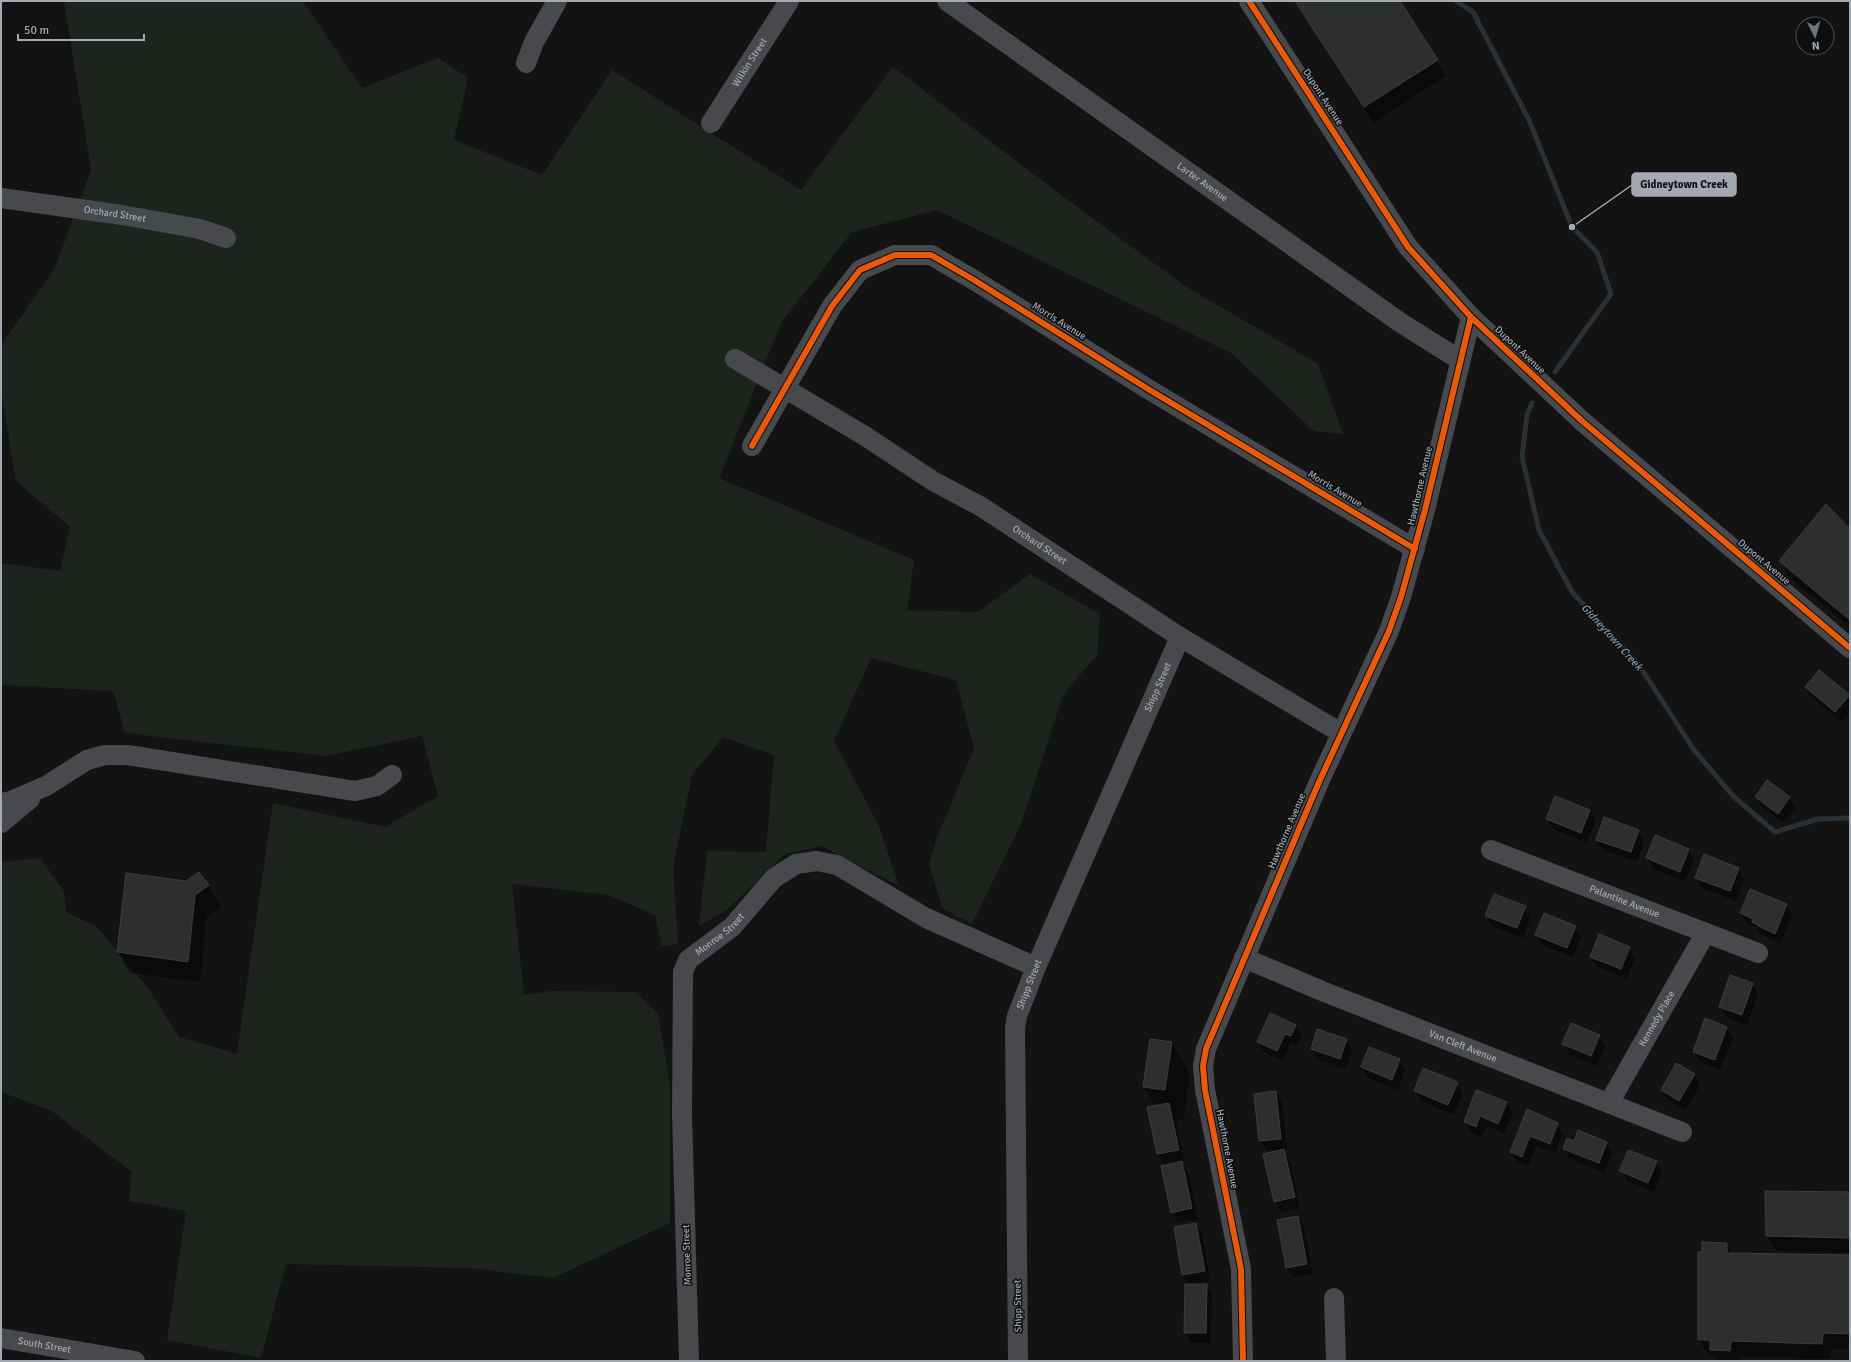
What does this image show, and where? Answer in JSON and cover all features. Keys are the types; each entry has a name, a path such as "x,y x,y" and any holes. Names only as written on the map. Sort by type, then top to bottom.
{"street":[{"path":"526,63 534,42 557,1"},
{"name":"Wilkin Street","path":"711,123 790,1"},
{"name":"Larter Avenue","path":"947,1 1401,323 1460,360"},
{"name":"Dupont Avenue","path":"1249,1 1408,247 1471,317 1582,421 1850,648"},
{"name":"Orchard Street","path":"1,198 115,214 200,229 226,238"},
{"name":"Morris Avenue","path":"752,446 786,389 832,306 860,270 895,256 931,255 974,280 1148,389 1416,549"},
{"name":"Hawthorne Avenue","path":"1243,1361 1241,1269 1205,1090 1203,1066 1206,1049 1341,733 1389,631 1416,549 1471,317"},
{"name":"Orchard Street","path":"735,359 865,436 933,480 980,506 1180,637 1341,733"},
{"name":"Shipp Street","path":"1018,1361 1015,1028 1017,1016 1036,967 1180,637"},
{"path":"1,823 46,786 87,760 105,755 128,755 356,791 377,786 392,775"},
{"path":"1,803 11,801 46,786"},
{"name":"Palantine Avenue","path":"1491,850 1705,934 1758,953"},
{"name":"Monroe Street","path":"689,1361 682,1114 683,972 688,960 732,927 774,878 796,864 816,861 837,865 926,918 1036,967"},
{"name":"Kennedy Place","path":"1609,1103 1705,934"},
{"name":"Van Cleft Avenue","path":"1244,958 1327,993 1682,1132"},
{"path":"1334,1298 1336,1361"},
{"name":"South Street","path":"1,1338 134,1361"}],"shaded area":[{"path":"64,1 303,1 362,88 438,58 468,78 454,140 542,175 612,70 801,190 893,67 1061,195 1185,286 1318,364 1343,434 1314,431 1231,353 937,210 852,232 781,323 719,478 914,560 907,610 978,612 1030,574 1100,614 1097,655 1063,695 1021,824 972,924 942,908 929,864 937,837 974,749 956,680 871,658 834,741 879,826 899,886 821,846 785,854 727,910 699,926 707,851 766,852 774,755 723,737 692,775 673,868 678,944 662,946 655,915 608,895 512,884 524,995 551,991 635,992 658,1013 670,1085 670,1223 553,1278 469,1268 286,1264 261,1358 167,1340 186,1211 129,1201 132,1172 52,1111 1,1092 1,862 40,858 64,891 66,912 97,927 148,988 179,1037 237,1054 273,803 385,827 438,796 422,736 326,756 125,733 113,691 1,685 1,563 60,571 70,527 16,481 1,390 1,345 55,268 91,170"}],"building":[{"path":"1295,1 1400,1 1438,60 1364,107"},
{"path":"1826,504 1850,529 1850,620 1779,561"},
{"path":"1819,670 1850,695 1835,712 1805,687"},
{"path":"1767,780 1790,797 1778,814 1755,797"},
{"path":"1555,796 1590,810 1581,833 1546,819"},
{"path":"1604,817 1639,830 1631,852 1596,840"},
{"path":"1655,835 1689,849 1680,872 1646,858"},
{"path":"1704,854 1739,868 1730,891 1695,878"},
{"path":"199,872 209,885 195,895 188,962 117,952 126,873 186,881"},
{"path":"1750,889 1787,904 1775,934 1758,926 1752,922 1753,919 1740,913"},
{"path":"1494,894 1526,906 1517,928 1485,916"},
{"path":"1544,913 1576,926 1567,948 1535,935"},
{"path":"1599,934 1630,947 1621,969 1590,957"},
{"path":"1730,975 1753,983 1742,1015 1719,1007"},
{"path":"1270,1013 1296,1025 1291,1036 1285,1034 1277,1051 1257,1042"},
{"path":"1705,1018 1727,1027 1715,1060 1693,1052"},
{"path":"1571,1023 1600,1035 1591,1056 1562,1044"},
{"path":"1317,1029 1347,1039 1340,1059 1311,1049"},
{"path":"1150,1039 1172,1042 1165,1090 1143,1087"},
{"path":"1369,1047 1400,1059 1392,1080 1361,1067"},
{"path":"1676,1063 1695,1074 1679,1101 1661,1090"},
{"path":"1423,1068 1458,1082 1448,1105 1414,1091"},
{"path":"1476,1090 1507,1102 1498,1124 1480,1116 1476,1127 1464,1122"},
{"path":"1276,1091 1281,1139 1259,1141 1254,1094"},
{"path":"1169,1103 1179,1150 1157,1154 1147,1107"},
{"path":"1527,1109 1558,1123 1550,1144 1530,1136 1522,1157 1510,1152"},
{"path":"1578,1130 1607,1142 1599,1163 1563,1149 1567,1138 1574,1141"},
{"path":"1284,1149 1295,1197 1274,1202 1263,1154"},
{"path":"1628,1150 1657,1161 1648,1183 1619,1171"},
{"path":"1182,1161 1192,1208 1171,1213 1161,1166"},
{"path":"1765,1191 1850,1192 1850,1238 1766,1236"},
{"path":"1298,1216 1307,1264 1286,1268 1277,1220"},
{"path":"1196,1223 1205,1271 1182,1275 1174,1227"},
{"path":"1702,1242 1727,1243 1727,1253 1850,1255 1850,1334 1823,1333 1822,1344 1731,1341 1730,1351 1710,1350 1710,1340 1698,1340 1698,1252 1702,1252"},
{"path":"1185,1284 1207,1284 1206,1333 1184,1333"}],"waterway":[{"name":"Gidneytown Creek","path":"1456,1 1473,12 1529,120 1572,227 1597,252 1611,294 1555,372"},
{"name":"Gidneytown Creek","path":"1532,403 1527,415 1522,457 1539,530 1572,592 1639,665 1694,750 1734,797 1775,832 1818,819 1850,818"}],"cycle path":[{"path":"1249,1 1408,247 1471,317 1582,421 1850,648"},
{"path":"752,446 832,306 860,270 895,255 931,255 974,280 1148,389 1415,549"},
{"path":"1243,1361 1241,1269 1205,1090 1203,1066 1206,1049 1319,782 1389,631 1401,597 1425,510 1471,317"}],"place":[{"name":"Gidneytown Creek","path":"1572,227"}]}
